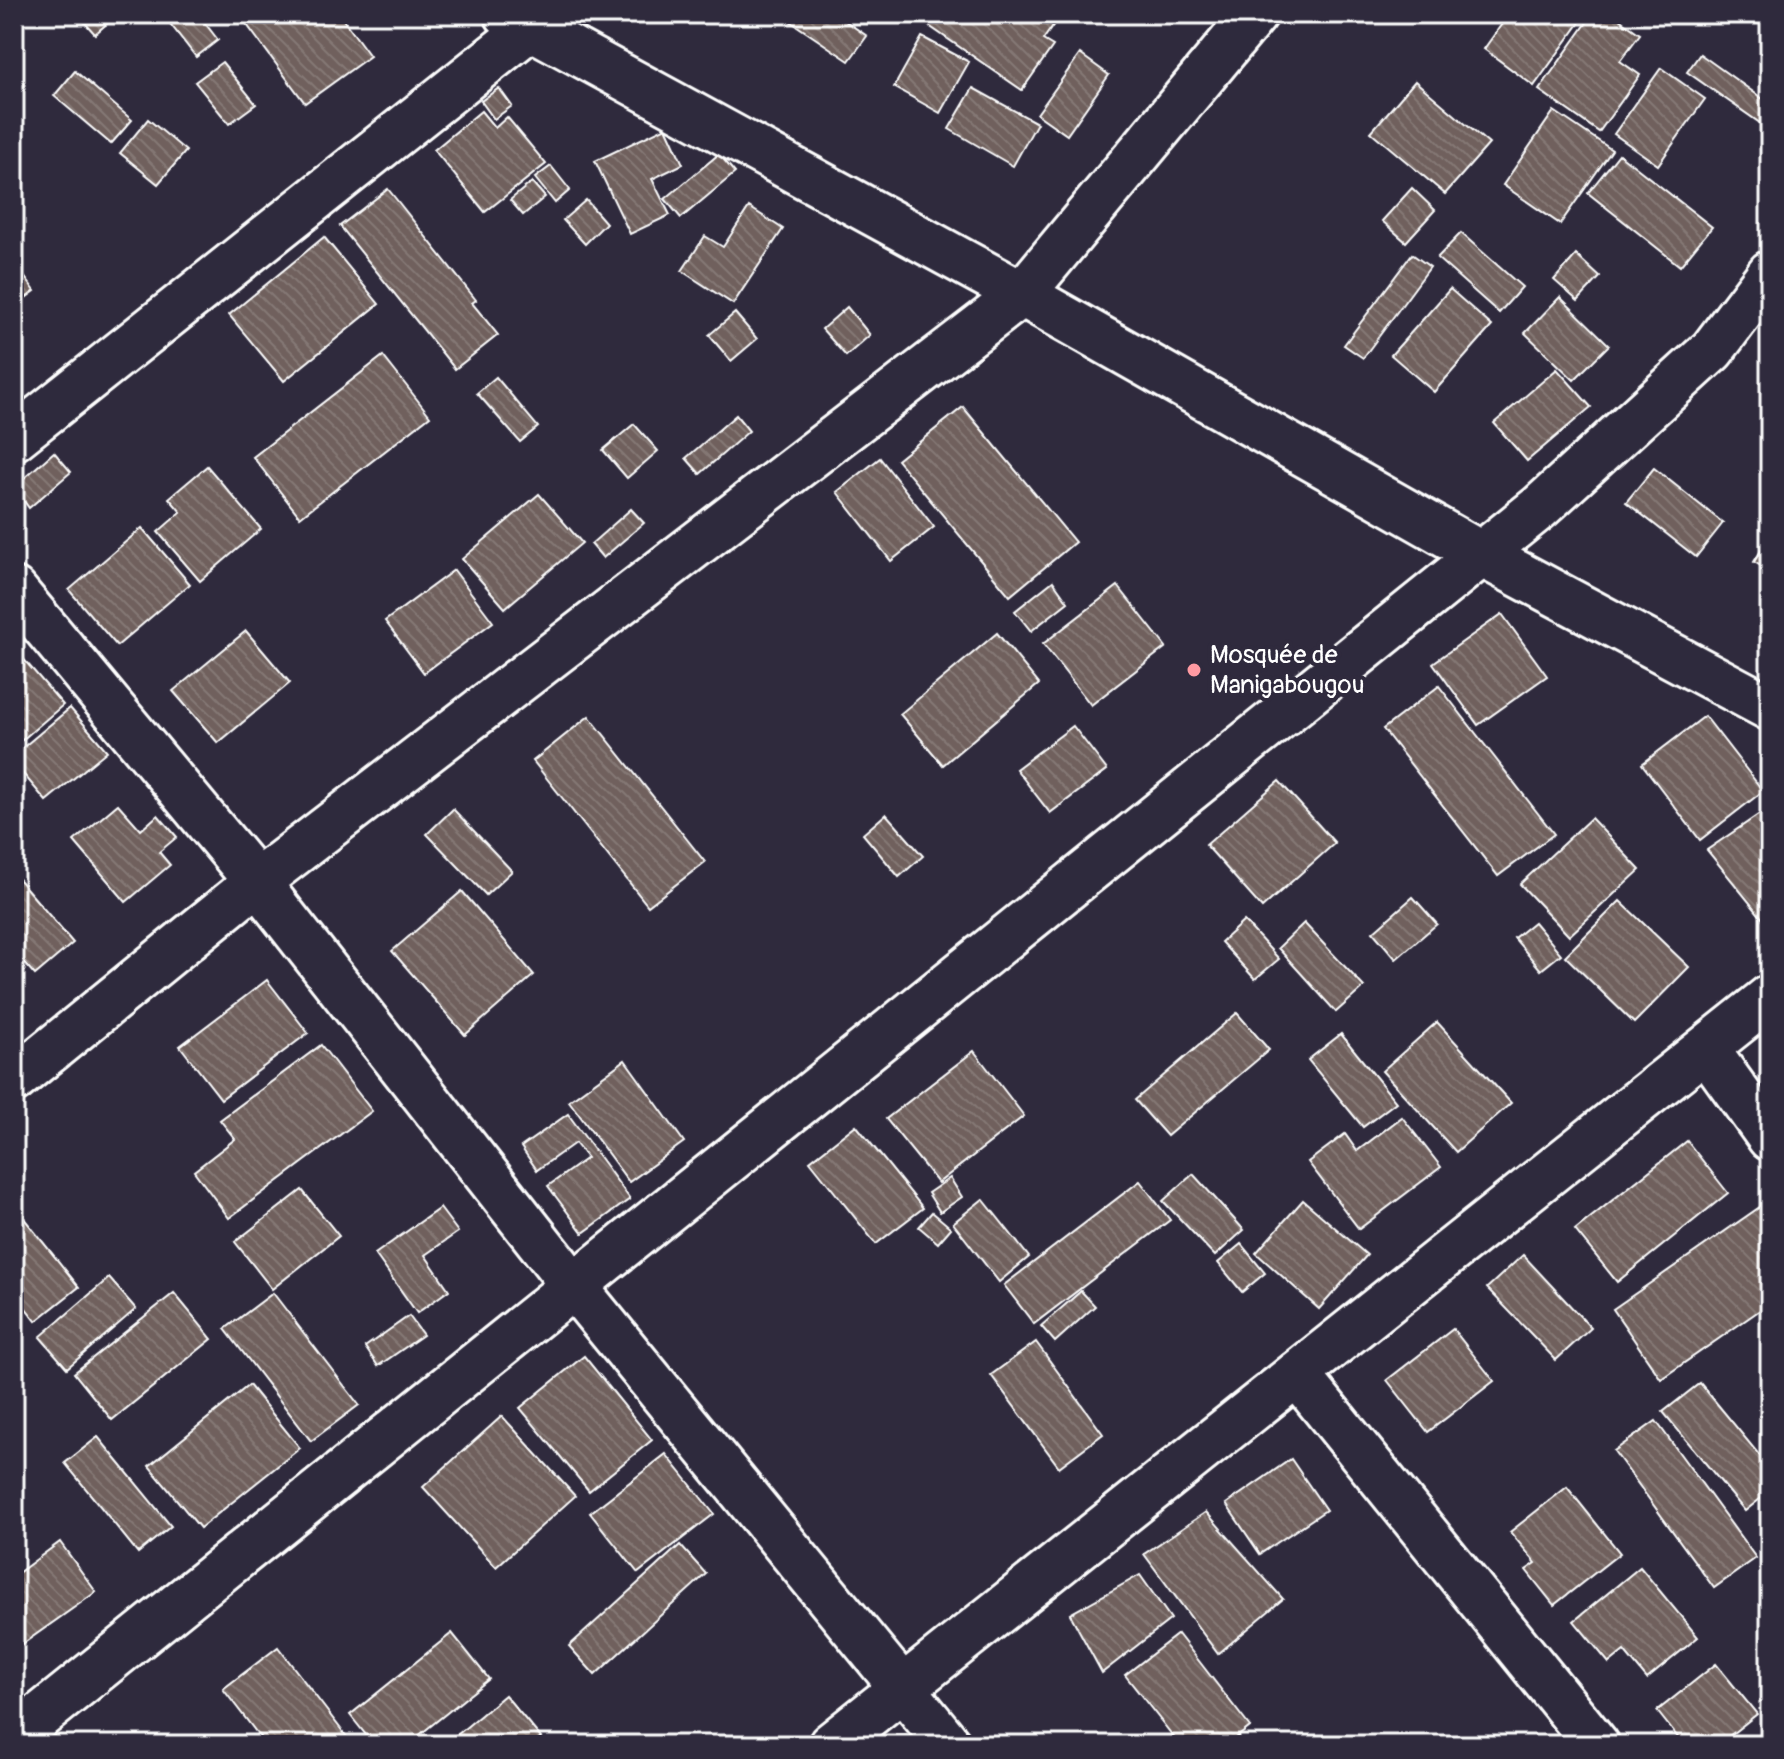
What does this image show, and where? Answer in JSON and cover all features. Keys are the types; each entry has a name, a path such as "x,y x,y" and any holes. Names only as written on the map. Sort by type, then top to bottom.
{"street":[{"path":"14,1080 257,882 1022,294 1255,14"},
{"path":"14,438 527,18 1479,553 1770,708"},
{"path":"14,1737 1479,553 1540,507 1712,350 1770,273"},
{"path":"14,590 257,882 573,1285 949,1745"},
{"path":"831,1745 1770,997"},
{"path":"1707,1050 1770,1138"},
{"path":"1297,1374 1597,1745"}],"building":[{"path":"77,14 118,14 95,34"},
{"path":"178,14 198,14 218,40 196,57 168,21"},
{"path":"239,14 339,14 370,56 305,103"},
{"path":"791,14 835,14 867,36 849,61 787,19"},
{"path":"923,14 1061,14 1043,40 1053,46 1022,90 919,19"},
{"path":"1509,14 1586,14 1534,86 1484,49"},
{"path":"1593,14 1612,14 1640,34 1620,61 1640,75 1599,132 1539,90"},
{"path":"922,37 969,62 940,113 894,87"},
{"path":"1080,54 1109,75 1067,135 1037,114"},
{"path":"1700,54 1770,104 1770,130 1687,72"},
{"path":"222,62 256,104 229,124 195,82"},
{"path":"1661,68 1705,99 1658,165 1614,134"},
{"path":"75,71 132,120 111,144 54,96"},
{"path":"1415,81 1489,144 1445,194 1371,132"},
{"path":"499,88 512,106 494,119 481,101"},
{"path":"973,88 1037,123 1013,166 949,129"},
{"path":"481,111 495,128 507,117 546,164 485,212 434,150"},
{"path":"1554,111 1612,150 1560,224 1503,185"},
{"path":"148,119 186,151 158,184 120,153"},
{"path":"666,127 683,164 652,179 670,215 630,234 595,161"},
{"path":"719,154 735,173 681,218 665,199"},
{"path":"1619,154 1712,227 1680,266 1588,193"},
{"path":"551,166 570,190 555,203 535,178"},
{"path":"532,182 545,197 523,215 510,200"},
{"path":"1412,188 1435,210 1406,242 1382,221"},
{"path":"388,189 476,300 472,303 498,335 455,369 340,226"},
{"path":"586,200 606,223 585,244 563,220"},
{"path":"749,207 783,229 733,304 682,271 705,236 723,247"},
{"path":"1461,233 1522,287 1499,313 1437,258"},
{"path":"324,237 379,304 284,381 229,315"},
{"path":"1412,254 1430,267 1363,358 1344,345"},
{"path":"1576,255 1600,277 1578,301 1554,280"},
{"path":"15,264 35,291 19,303 14,297"},
{"path":"1450,289 1492,326 1434,392 1391,355"},
{"path":"1560,297 1609,345 1574,380 1525,333"},
{"path":"847,307 870,335 846,356 822,329"},
{"path":"735,313 757,339 731,361 709,335"},
{"path":"383,356 430,416 300,517 253,457"},
{"path":"1557,369 1591,407 1527,461 1494,423"},
{"path":"496,377 538,427 520,442 477,393"},
{"path":"963,407 1075,542 1010,596 897,460"},
{"path":"736,415 749,431 700,474 686,458"},
{"path":"634,424 658,451 627,478 603,450"},
{"path":"54,452 71,472 29,508 14,487"},
{"path":"880,458 934,527 891,561 837,492"},
{"path":"207,466 261,529 200,581 158,532 181,512 169,498"},
{"path":"1654,468 1723,523 1696,557 1626,502"},
{"path":"539,494 582,543 505,608 462,559"},
{"path":"631,509 644,523 603,558 591,544"},
{"path":"142,528 190,584 117,646 69,590"},
{"path":"1770,536 1770,571 1754,562"},
{"path":"454,570 493,622 424,673 385,621"},
{"path":"1053,581 1068,602 1031,631 1015,611"},
{"path":"1118,586 1166,647 1091,705 1043,644"},
{"path":"1502,614 1547,676 1478,725 1433,663"},
{"path":"246,631 290,683 218,743 173,691"},
{"path":"997,633 1039,684 943,765 900,714"},
{"path":"14,648 63,705 14,747"},
{"path":"1439,686 1554,834 1498,876 1383,729"},
{"path":"70,708 107,751 46,801 14,763 14,755"},
{"path":"589,716 705,862 648,906 533,761"},
{"path":"1705,716 1763,791 1700,840 1642,764"},
{"path":"1073,726 1107,770 1050,813 1016,769"},
{"path":"1279,781 1335,843 1262,908 1206,845"},
{"path":"118,804 141,830 158,815 177,837 159,852 170,865 126,902 74,841"},
{"path":"1770,807 1770,928 1707,850"},
{"path":"453,809 512,871 486,895 427,834"},
{"path":"886,814 923,856 899,877 863,834"},
{"path":"1591,818 1640,870 1569,936 1520,884"},
{"path":"14,874 73,943 35,975 14,951"},
{"path":"462,891 534,975 465,1035 392,951"},
{"path":"1413,897 1437,924 1396,959 1373,932"},
{"path":"1620,901 1689,967 1634,1023 1565,956"},
{"path":"1244,921 1279,959 1255,979 1221,942"},
{"path":"1534,922 1561,954 1541,970 1514,938"},
{"path":"1304,923 1364,987 1336,1012 1278,948"},
{"path":"267,980 308,1033 221,1099 180,1046"},
{"path":"1237,1013 1269,1050 1167,1136 1135,1100"},
{"path":"1437,1022 1511,1103 1456,1152 1382,1071"},
{"path":"1341,1034 1396,1102 1363,1127 1308,1060"},
{"path":"321,1045 372,1111 229,1218 194,1171 235,1139 220,1120"},
{"path":"974,1051 1024,1116 938,1183 886,1119"},
{"path":"625,1060 684,1142 629,1182 569,1101"},
{"path":"568,1114 630,1199 583,1233 548,1186 587,1158 575,1143 537,1170 521,1147"},
{"path":"1402,1117 1441,1167 1359,1229 1308,1162 1345,1134 1357,1151"},
{"path":"856,1125 923,1208 876,1244 810,1161"},
{"path":"1687,1141 1728,1193 1617,1282 1575,1230"},
{"path":"1193,1174 1244,1230 1215,1256 1163,1201"},
{"path":"950,1178 962,1197 940,1212 928,1193"},
{"path":"1140,1181 1170,1220 1034,1324 1004,1285"},
{"path":"302,1190 339,1236 272,1289 235,1242"},
{"path":"983,1199 1029,1257 999,1282 953,1223"},
{"path":"1303,1200 1367,1255 1319,1309 1256,1253"},
{"path":"1770,1200 1770,1303 1661,1379 1613,1309"},
{"path":"14,1206 79,1287 36,1321 14,1293"},
{"path":"440,1208 458,1232 425,1255 449,1290 417,1313 375,1254"},
{"path":"932,1212 951,1228 938,1243 919,1227"},
{"path":"1241,1244 1265,1273 1242,1292 1218,1263"},
{"path":"1523,1255 1591,1328 1556,1360 1487,1288"},
{"path":"109,1278 136,1309 67,1368 40,1337"},
{"path":"1081,1291 1095,1306 1055,1342 1041,1326"},
{"path":"174,1293 212,1339 112,1420 74,1373"},
{"path":"273,1293 359,1405 311,1441 225,1329"},
{"path":"409,1316 423,1335 378,1366 365,1347"},
{"path":"1453,1329 1494,1381 1428,1432 1387,1380"},
{"path":"1036,1342 1103,1434 1059,1467 991,1375"},
{"path":"584,1356 652,1440 589,1491 520,1408"},
{"path":"1700,1383 1770,1468 1770,1491 1745,1511 1663,1412"},
{"path":"249,1385 300,1448 200,1528 149,1466"},
{"path":"502,1416 575,1496 496,1567 423,1487"},
{"path":"1656,1421 1756,1558 1714,1588 1614,1451"},
{"path":"98,1437 171,1526 138,1553 65,1463"},
{"path":"666,1454 714,1514 638,1573 590,1513"},
{"path":"1291,1459 1326,1510 1260,1554 1226,1504"},
{"path":"1567,1487 1620,1553 1554,1605 1526,1570 1536,1563 1510,1532"},
{"path":"1206,1512 1283,1599 1218,1654 1144,1554"},
{"path":"60,1542 96,1592 21,1645 14,1635 14,1576"},
{"path":"680,1545 706,1574 595,1675 569,1646"},
{"path":"1640,1567 1698,1637 1647,1679 1624,1651 1609,1663 1574,1621"},
{"path":"1140,1575 1171,1619 1102,1673 1070,1614"},
{"path":"452,1633 489,1679 407,1745 374,1745 350,1715"},
{"path":"1178,1634 1250,1727 1227,1745 1180,1745 1125,1675"},
{"path":"278,1647 353,1745 266,1745 223,1689"},
{"path":"1716,1664 1757,1714 1718,1745 1684,1745 1657,1711"},
{"path":"505,1695 541,1738 533,1745 445,1745"}],"place":[{"name":"Mosquée de Manigabougou","path":"1194,670"}]}
